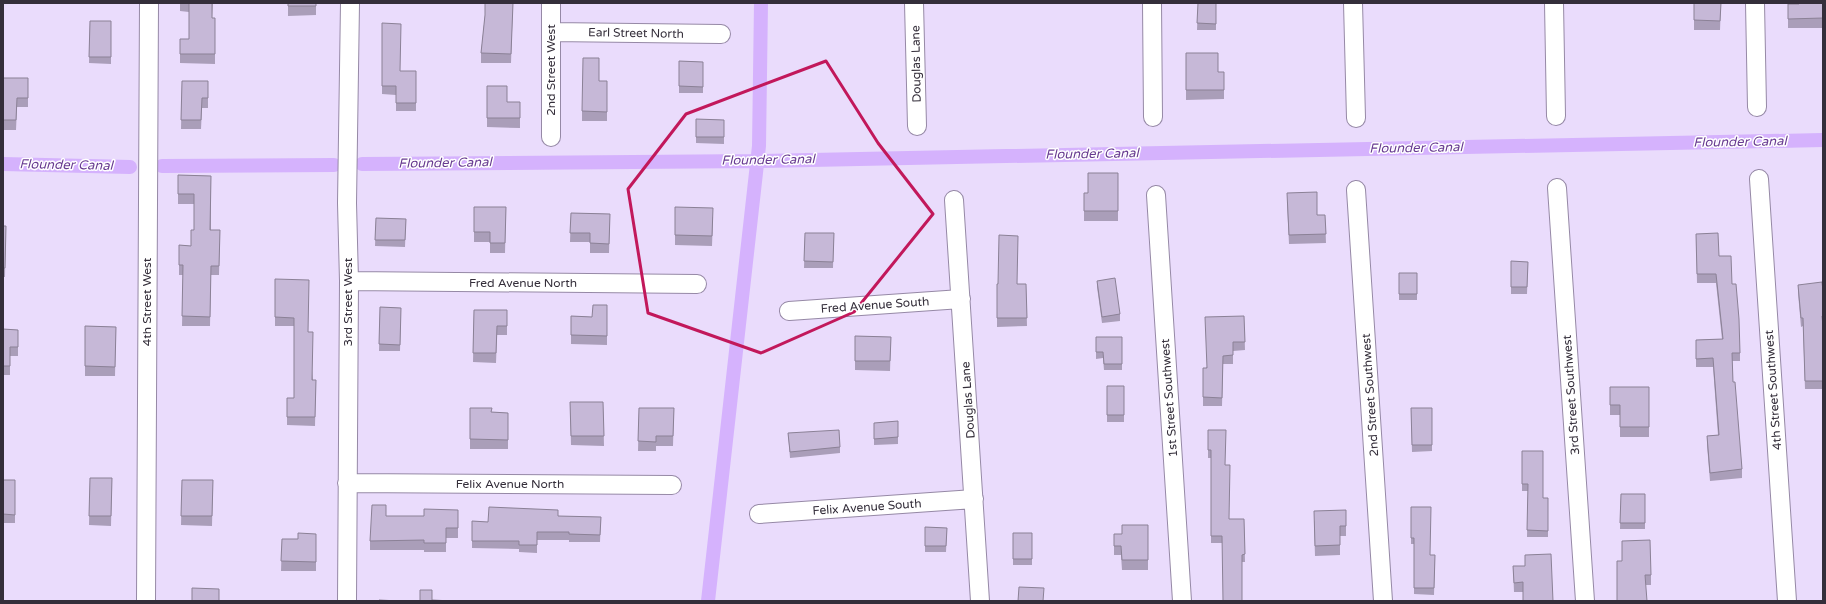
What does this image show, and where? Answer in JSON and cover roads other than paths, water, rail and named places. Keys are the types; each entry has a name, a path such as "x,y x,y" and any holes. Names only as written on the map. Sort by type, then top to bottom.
{"street":[{"name":"4th Street West","path":"146,601 149,3"},
{"name":"3rd Street West","path":"347,601 350,3"},
{"name":"2nd Street West","path":"551,3 551,137"},
{"name":"Douglas Lane","path":"914,3 917,126"},
{"path":"1152,3 1153,117"},
{"path":"1353,3 1356,118"},
{"path":"1554,3 1556,116"},
{"path":"1755,3 1757,107"},
{"name":"Earl Street North","path":"551,32 721,34"},
{"name":"4th Street Southwest","path":"1759,179 1787,601"},
{"name":"3rd Street Southwest","path":"1557,188 1585,601"},
{"name":"2nd Street Southwest","path":"1356,190 1383,601"},
{"name":"1st Street Southwest","path":"1156,194 1182,601"},
{"name":"Douglas Lane","path":"954,200 980,601"},
{"name":"Fred Avenue North","path":"349,281 697,284"},
{"name":"Fred Avenue South","path":"789,310 961,299"},
{"name":"Felix Avenue North","path":"347,483 672,485"},
{"name":"Felix Avenue South","path":"760,514 974,499"}],"waterway":[{"path":"708,601 759,146 761,3"},
{"name":"Flounder Canal","path":"362,164 757,161 1823,140"},
{"name":"Flounder Canal","path":"3,164 130,167"},
{"name":"Flounder Canal","path":"162,166 334,165"}]}
